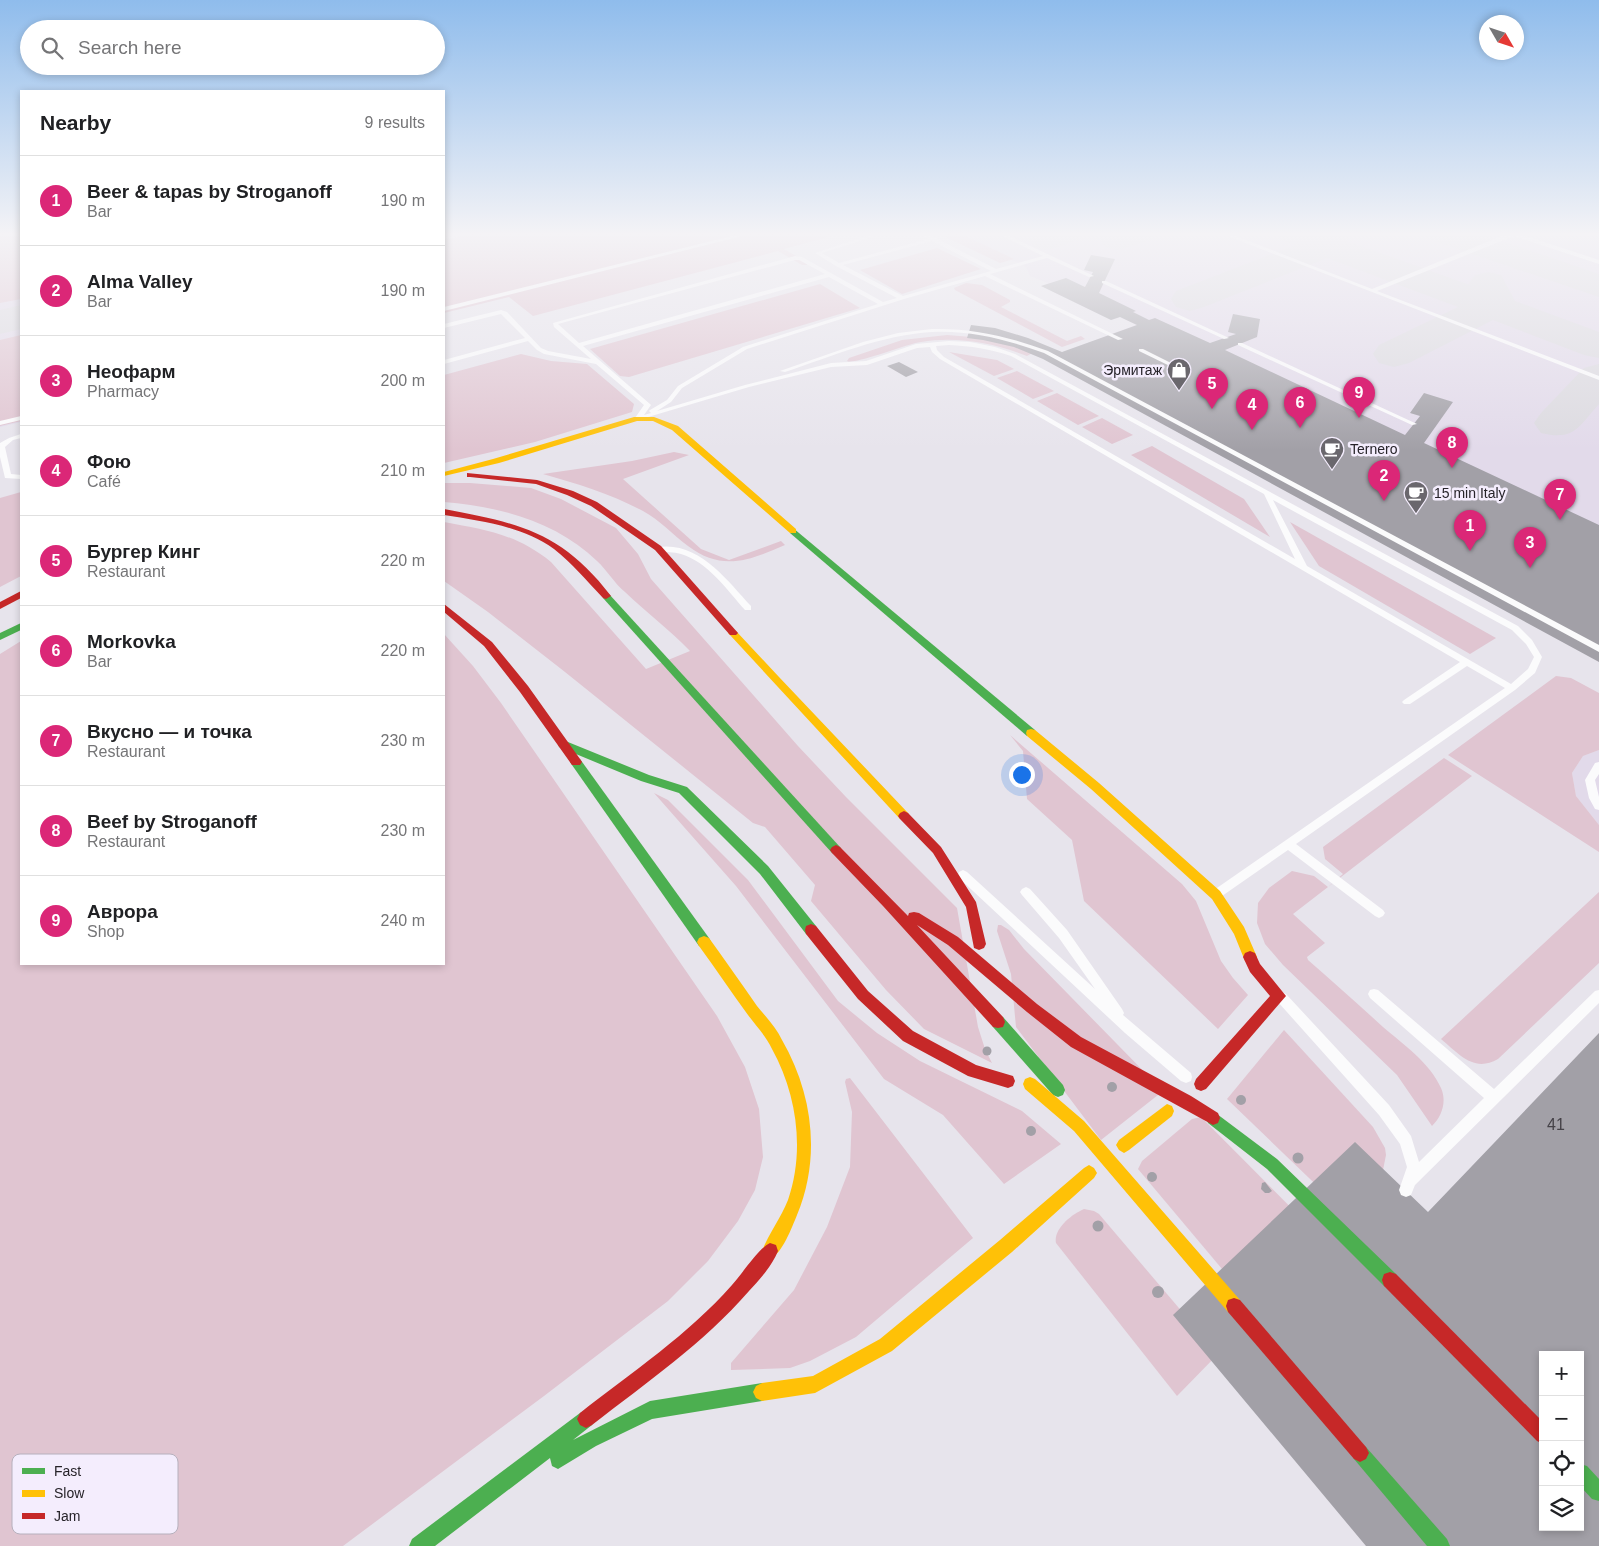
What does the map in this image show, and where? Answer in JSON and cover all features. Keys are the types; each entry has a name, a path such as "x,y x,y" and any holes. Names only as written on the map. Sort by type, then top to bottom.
{"street":[{"path":"445,475 637,419 654,419 675,428 841,573 1095,786 1216,894 1239,931 1256,968 1279,996 1201,1084"},
{"path":"445,475 481,475 537,482 594,504 658,548 770,674 937,850 972,906 980,944"},
{"path":"445,512 507,524 541,538 568,556 630,622 812,826 942,960 1058,1090"},
{"path":"0,606 20,595"},
{"path":"419,1546 516,1473 692,1335 743,1287 768,1255 785,1227 797,1199 804,1172 805,1156 804,1117 794,1083 777,1044 524,689 488,644 445,608"},
{"path":"0,638 20,627"},
{"path":"563,744 645,778 683,790 764,870 863,995 908,1036 973,1072 1008,1081"},
{"path":"645,778 693,780"},
{"path":"645,778 671,797"},
{"path":"712,834 764,870"},
{"path":"744,836 764,870"},
{"path":"887,902 953,940 1032,1008 1076,1042 1186,1101 1226,1127 1272,1164 1539,1431"},
{"path":"942,960 982,988"},
{"path":"942,960 952,991"},
{"path":"1044,1056 1058,1090 1079,1126"},
{"path":"1022,1075 1035,1090 1079,1126 1440,1546"},
{"path":"1124,1145 1167,1111"},
{"path":"516,1473 554,1462 590,1440 650,1410 691,1402 815,1384 886,1345 1006,1246 1089,1173"},
{"path":"1584,1477 1599,1492"}],"lane":[{"path":"445,309 460,305"},
{"path":"619,305 555,324 648,405 637,419"},
{"path":"579,345 721,305"},
{"path":"637,419 669,400 680,387 745,348 878,305"},
{"path":"1050,305 1120,339"},
{"path":"1154,305 1226,338"},
{"path":"1412,305 1599,378"},
{"path":"445,326 501,312 505,313 529,339 546,353 597,362"},
{"path":"637,419 670,406 888,337 916,332 945,330 1018,341 1046,352 1599,649"},
{"path":"445,362 529,339"},
{"path":"637,419 746,386 831,365 867,362 916,346 933,344 978,345 993,348 1013,355 1267,495 1515,628 1529,642 1538,658 1532,671 1512,688 1216,894"},
{"path":"933,344 934,351 942,358 1512,688"},
{"path":"1240,344 1414,424"},
{"path":"1141,350 1176,367"},
{"path":"0,423 20,418"},
{"path":"20,436 11,439 1,446 8,476 20,477"},
{"path":"1267,495 1304,569"},
{"path":"658,548 683,552 696,559 717,575 748,608"},
{"path":"1407,702 1467,662"},
{"path":"1599,766 1590,780 1594,798 1599,806"},
{"path":"1288,844 1379,914"},
{"path":"937,850 1128,1029 1186,1077"},
{"path":"1026,892 1063,934 1128,1029"},
{"path":"1374,994 1494,1098"},
{"path":"1279,996 1384,1110 1406,1141 1414,1167 1408,1186 1599,995"}],"shaded area":[{"path":"0,305 20,305 20,422 0,427"},
{"path":"445,305 476,305 445,313"},
{"path":"519,305 574,305 533,316"},
{"path":"745,305 855,305 860,308 629,377 620,376 590,349"},
{"path":"983,305 1004,305 1001,307 1067,341 1081,336 1085,339 1062,347"},
{"path":"1080,305 1599,305 1599,625 1071,349 1136,325 1120,317 1111,320"},
{"path":"20,335 20,421 0,426 0,340"},
{"path":"947,335 984,338 1034,352 1027,356 988,344 962,340 935,340 921,342 860,360 847,361 849,358 902,340"},
{"path":"949,352 997,360 1014,369 994,376"},
{"path":"521,354 551,361 587,364 634,404 632,412 535,442 445,463 445,375"},
{"path":"1017,371 1054,391 1033,399 997,378"},
{"path":"1057,393 1099,416 1078,425 1037,401"},
{"path":"1102,418 1133,435 1112,444 1082,427"},
{"path":"1152,446 1244,499 1270,537 1131,455"},
{"path":"674,452 689,455 623,479 701,549 729,560 781,541 785,545 748,559 724,561 713,559 700,554 688,546 643,511 619,499 543,474 632,461"},
{"path":"445,483 531,488 561,499 616,528 638,554 651,579 798,746 957,908 978,1027 992,1063 924,1029 886,990 811,901 815,885 765,827 753,823 565,672 488,612 445,582 445,522 501,534 526,545 551,562 646,669 690,651 621,588 601,565 581,547 564,536 526,518 485,507 445,502"},
{"path":"20,492 20,577 0,587 0,498"},
{"path":"1290,522 1496,638 1470,654 1319,566"},
{"path":"445,635 473,666 501,703 717,1016 745,1067 759,1109 763,1157 755,1190 738,1221 708,1261 668,1301 343,1546 0,1546 0,654 20,642 20,965 445,965"},
{"path":"1556,676 1571,678 1599,693 1599,750 1583,756 1572,773 1576,796 1599,825 1599,852 1448,755"},
{"path":"1010,735 1182,884 1196,901 1221,961 1248,995 1218,1029 1084,901 1072,840 1027,799 1023,751"},
{"path":"1599,750 1599,825 1576,796 1572,773 1583,756"},
{"path":"1444,758 1472,776 1293,914 1325,943 1307,957 1308,960 1415,1054 1436,1079 1444,1098 1441,1113 1432,1126 1397,1075 1283,965 1265,944 1257,923 1258,903 1269,888 1292,871 1314,876 1328,887 1343,874 1325,859 1323,847"},
{"path":"654,793 668,800 748,880 838,1001 877,1033 920,1061 1022,1111 1061,1144 1004,1184 943,1115 884,1079 736,886"},
{"path":"1599,892 1599,963 1498,1059 1489,1063 1474,1063 1461,1056 1441,1039"},
{"path":"998,925 1009,930 1024,949 1163,1091 1101,1140 1016,1027 1011,974 997,931"},
{"path":"1284,1030 1373,1127 1385,1148 1386,1155 1383,1170 1335,1203 1227,1099"},
{"path":"850,1078 973,1238 856,1337 810,1361 790,1368 731,1370 731,1363 794,1290 827,1227 850,1167 852,1112 845,1082 846,1079"},
{"path":"1201,1117 1328,1245 1259,1313 1138,1169 1142,1161 1192,1119"},
{"path":"1084,1209 1099,1214 1218,1354 1177,1396 1056,1243 1057,1232 1060,1227 1074,1214"}],"building":[{"path":"1080,305 1124,305 1149,320 1155,318 1210,343 1236,334 1228,332 1233,314 1260,319 1257,337 1225,350 1405,435 1420,416 1410,413 1424,393 1453,402 1424,443 1599,525 1599,662 1043,359 1014,347 967,338 971,325 995,328 1028,338 1062,352 1137,325 1120,317 1111,320"},
{"path":"899,362 918,372 906,377 887,366"},
{"path":"1599,1033 1599,1546 1366,1546 1173,1315 1355,1142 1428,1212"},
{"path":"987,1046 992,1051 987,1056 982,1051"},
{"path":"1110,1082 1114,1082 1117,1087 1114,1092 1110,1092 1107,1089 1107,1085"},
{"path":"1239,1095 1243,1095 1246,1100 1245,1104 1239,1105 1236,1102 1236,1098"},
{"path":"1029,1126 1033,1126 1036,1131 1035,1135 1029,1136 1026,1133 1026,1129"},
{"path":"1296,1153 1300,1153 1303,1158 1302,1162 1296,1163 1293,1160 1293,1156"},
{"path":"1150,1172 1154,1172 1157,1177 1156,1181 1150,1182 1147,1179 1147,1175"},
{"path":"1265,1182 1272,1191 1269,1193 1265,1193 1261,1189 1262,1183"},
{"path":"1098,1220 1104,1226 1098,1232 1092,1226"},
{"path":"1156,1286 1160,1286 1164,1292 1160,1298 1156,1298 1152,1294 1152,1290"}],"taxiway":[{"path":"1394,354 1491,306"},
{"path":"1491,306 1599,346"},
{"path":"0,322 20,317"},
{"path":"1557,423 1599,377"}],"traffic: fast":[{"path":"793,531 1031,733"},
{"path":"606,596 836,850"},
{"path":"0,637 20,627"},
{"path":"563,744 645,778 683,790 764,870 811,930"},
{"path":"576,762 704,942"},
{"path":"998,1022 1058,1090"},
{"path":"1213,1118 1272,1164 1390,1280"},
{"path":"558,1460 590,1440 650,1410 762,1392"},
{"path":"419,1546 586,1419"},
{"path":"1360,1453 1440,1546"},
{"path":"1584,1477 1599,1492"}],"traffic: slow":[{"path":"445,474 496,461 637,419 654,419 675,428 793,531"},
{"path":"733,633 904,816"},
{"path":"1031,733 1095,786 1216,895 1239,931 1250,957"},
{"path":"704,942 778,1045 799,1098 804,1124 805,1150 802,1175 785,1225 770,1251"},
{"path":"1030,1084 1079,1126 1234,1306"},
{"path":"1124,1145 1167,1111"},
{"path":"762,1392 815,1384 886,1345 1006,1246 1089,1173"}],"traffic: jam":[{"path":"470,475 537,482 570,493 594,504 658,548 733,633"},
{"path":"445,512 494,521 541,538 556,546 569,557 606,596"},
{"path":"0,606 20,595"},
{"path":"445,608 488,644 524,689 576,762"},
{"path":"904,816 937,850 972,906 979,944"},
{"path":"836,850 998,1022"},
{"path":"914,917 953,941 1032,1008 1076,1042 1186,1101 1213,1118"},
{"path":"811,930 863,995 908,1036 973,1071 1008,1081"},
{"path":"1201,1084 1279,996 1255,968 1250,957"},
{"path":"586,1419 685,1342 731,1300 770,1251"},
{"path":"1390,1280 1539,1431"},
{"path":"1234,1306 1360,1453"}],"place":[{"name":"Эрмитаж","path":"1179,391"},
{"name":"Бургер Кинг","path":"1212,409"},
{"name":"Аврора","path":"1359,418"},
{"name":"Morkovka","path":"1300,428"},
{"name":"Фою","path":"1252,430"},
{"name":"Beef by Stroganoff","path":"1452,468"},
{"name":"Ternero","path":"1332,470"},
{"name":"Alma Valley","path":"1384,501"},
{"name":"15 min Italy","path":"1416,514"},
{"name":"Вкусно — и точка","path":"1560,520"},
{"name":"Beer & tapas by Stroganoff","path":"1470,551"},
{"name":"Неофарм","path":"1530,568"}]}
